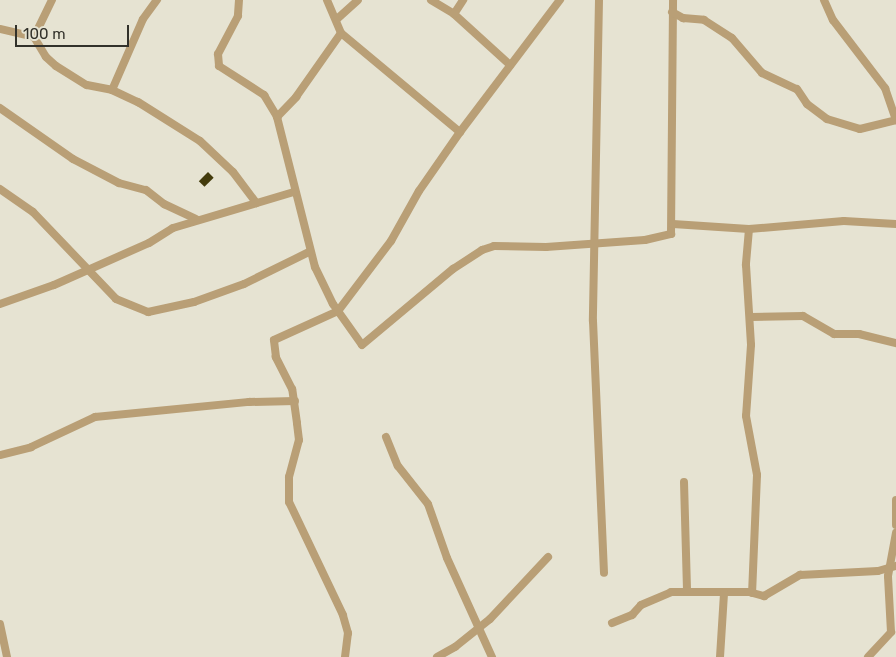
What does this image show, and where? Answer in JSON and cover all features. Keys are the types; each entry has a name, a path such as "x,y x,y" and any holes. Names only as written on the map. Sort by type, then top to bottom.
{"street":[{"path":"34,37 52,0"},
{"path":"112,90 143,19 157,0"},
{"path":"239,0 238,16 217,60 219,66 264,95 277,117 309,252 338,311 362,345 453,269 482,250 494,246 546,247 662,239 671,234 673,224 673,0"},
{"path":"326,0 337,19 341,33 460,132"},
{"path":"337,19 358,0"},
{"path":"431,0 454,14 510,65"},
{"path":"454,14 463,0"},
{"path":"345,657 348,633 343,615 289,502 289,477 298,440 295,401 276,357 274,340 338,311 386,248 419,191 460,132 560,0"},
{"path":"599,0 593,244 593,376 604,573"},
{"path":"672,12 683,18 704,20 732,38 762,73 797,89 807,104 827,119 860,129 896,120 885,88 833,20 824,0"},
{"path":"0,29 34,37 56,66 87,85 112,90 200,141 233,172 256,203"},
{"path":"277,117 296,97 341,33"},
{"path":"0,108 73,159 119,183 146,190 164,204 196,219"},
{"path":"0,189 33,212 85,270 116,299 152,312 244,284 309,252"},
{"path":"0,304 54,285 149,244 173,228 196,219 294,192"},
{"path":"673,224 749,229 844,220 896,224"},
{"path":"749,229 746,265 751,317 746,416 757,475 752,593"},
{"path":"751,317 803,316 834,334 859,334 896,343"},
{"path":"0,455 31,447 95,417 279,400 295,401"},
{"path":"386,437 398,466 428,504 478,628 492,657"},
{"path":"684,482 687,590"},
{"path":"896,500 896,525"},
{"path":"868,657 891,632 892,566 896,533"},
{"path":"437,657 455,647 501,608 548,557"},
{"path":"612,623 632,615 656,597 687,590 772,594 792,579 811,573 878,571 892,566"},
{"path":"720,657 724,593"},
{"path":"0,624 7,657"}],"building":[{"path":"208,172 214,178 204,187 199,181"}]}
